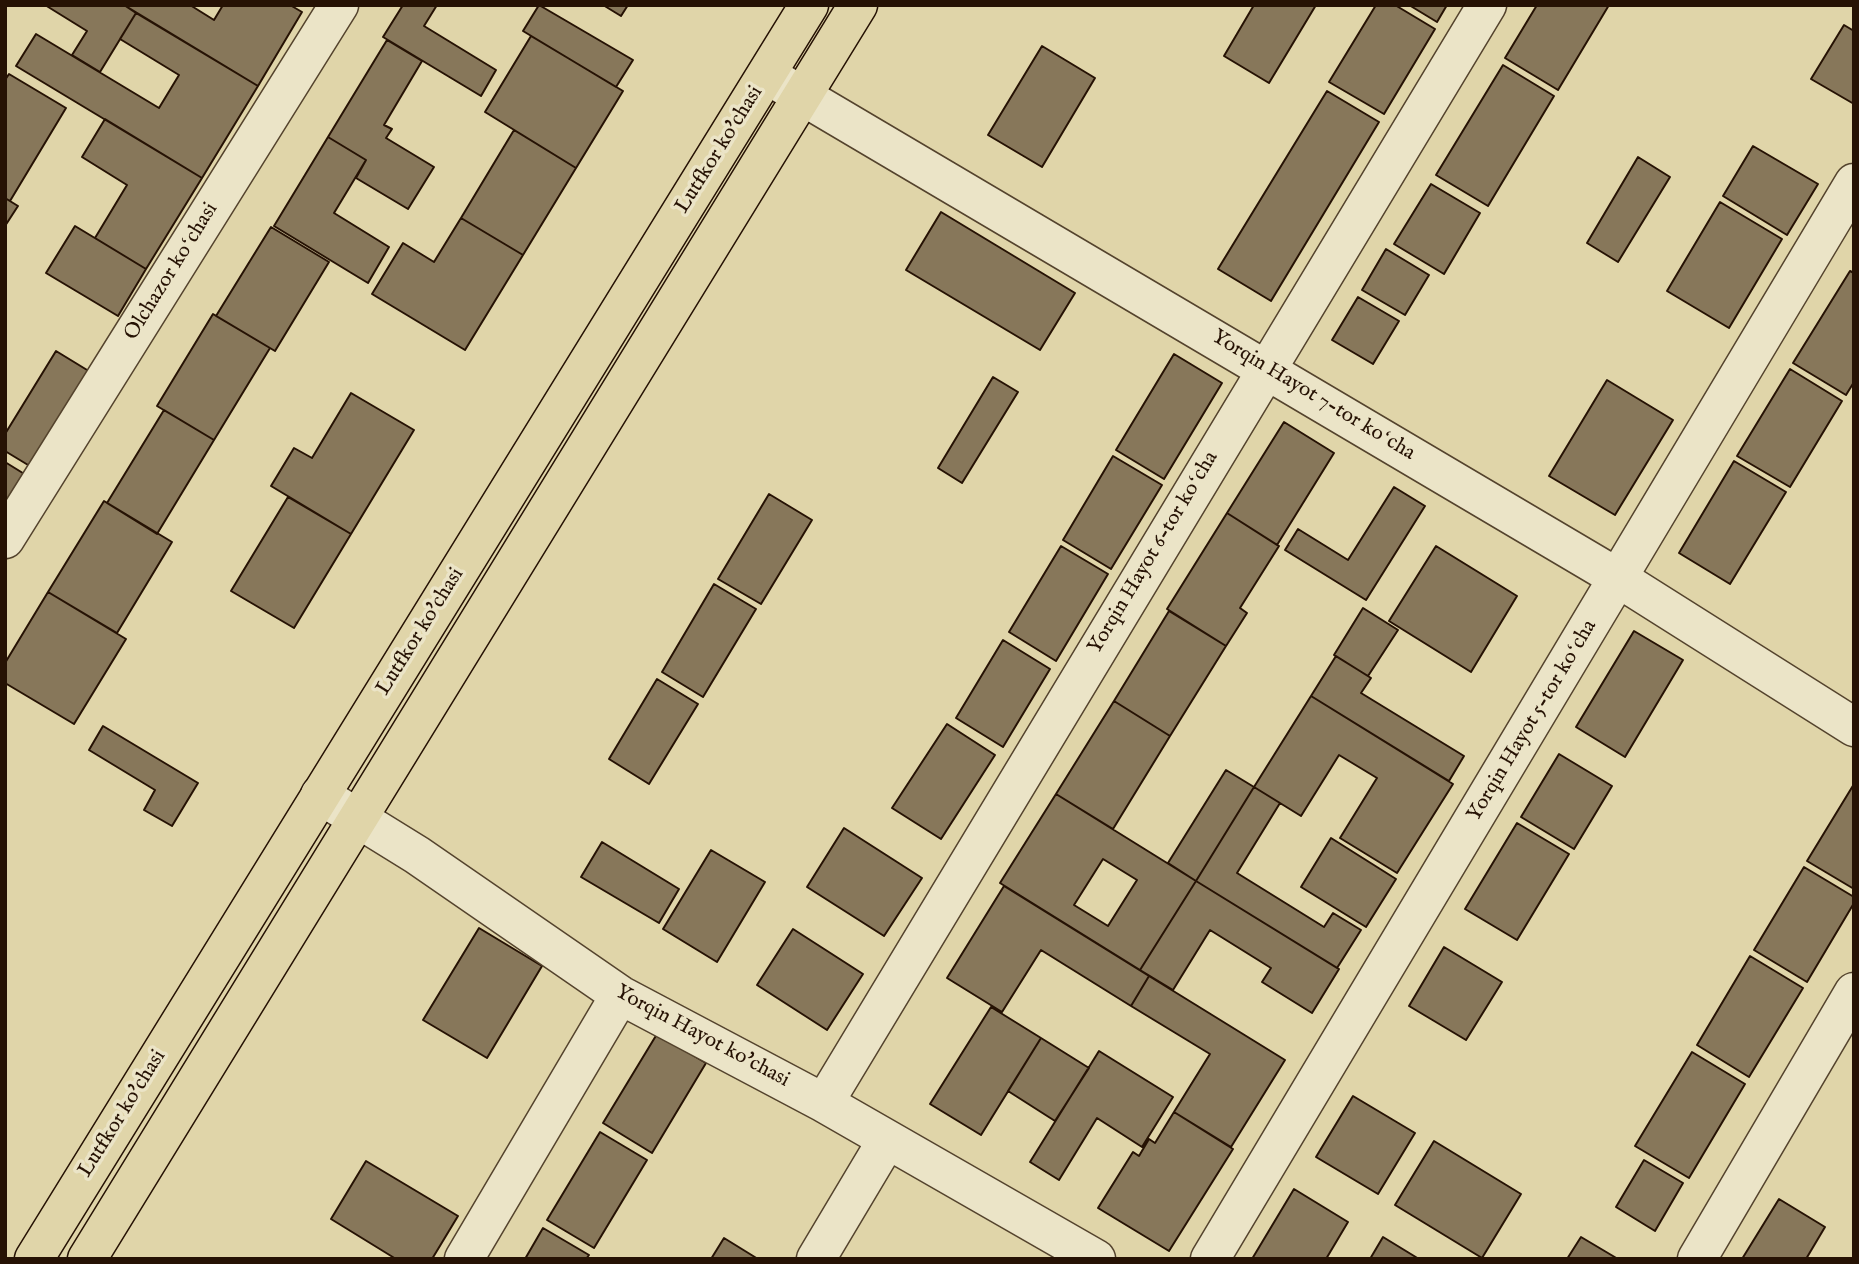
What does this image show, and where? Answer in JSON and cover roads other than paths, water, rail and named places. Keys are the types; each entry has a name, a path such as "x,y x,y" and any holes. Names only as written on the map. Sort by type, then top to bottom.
{"main road":[{"name":"Lutfkor ko'chasi","path":"34,1259 809,5"},
{"name":"Lutfkor ko'chasi","path":"87,1259 859,5"}],"street":[{"name":"Olchazor koʻchasi","path":"5,539 339,5"},
{"name":"Yorqin Hayot 6-tor koʻcha","path":"824,1103 1487,5"},
{"name":"Yorqin Hayot 7-tor koʻcha","path":"767,75 1618,578 1854,727"},
{"name":"Yorqin Hayot 5-tor koʻcha","path":"1210,1259 1854,183"},
{"name":"Yorqin Hayot ko'chasi","path":"320,795 417,855 620,995 824,1103 1096,1259"},
{"path":"1697,1259 1854,992"},
{"path":"464,1259 620,995"},
{"path":"816,1259 887,1140"}]}
